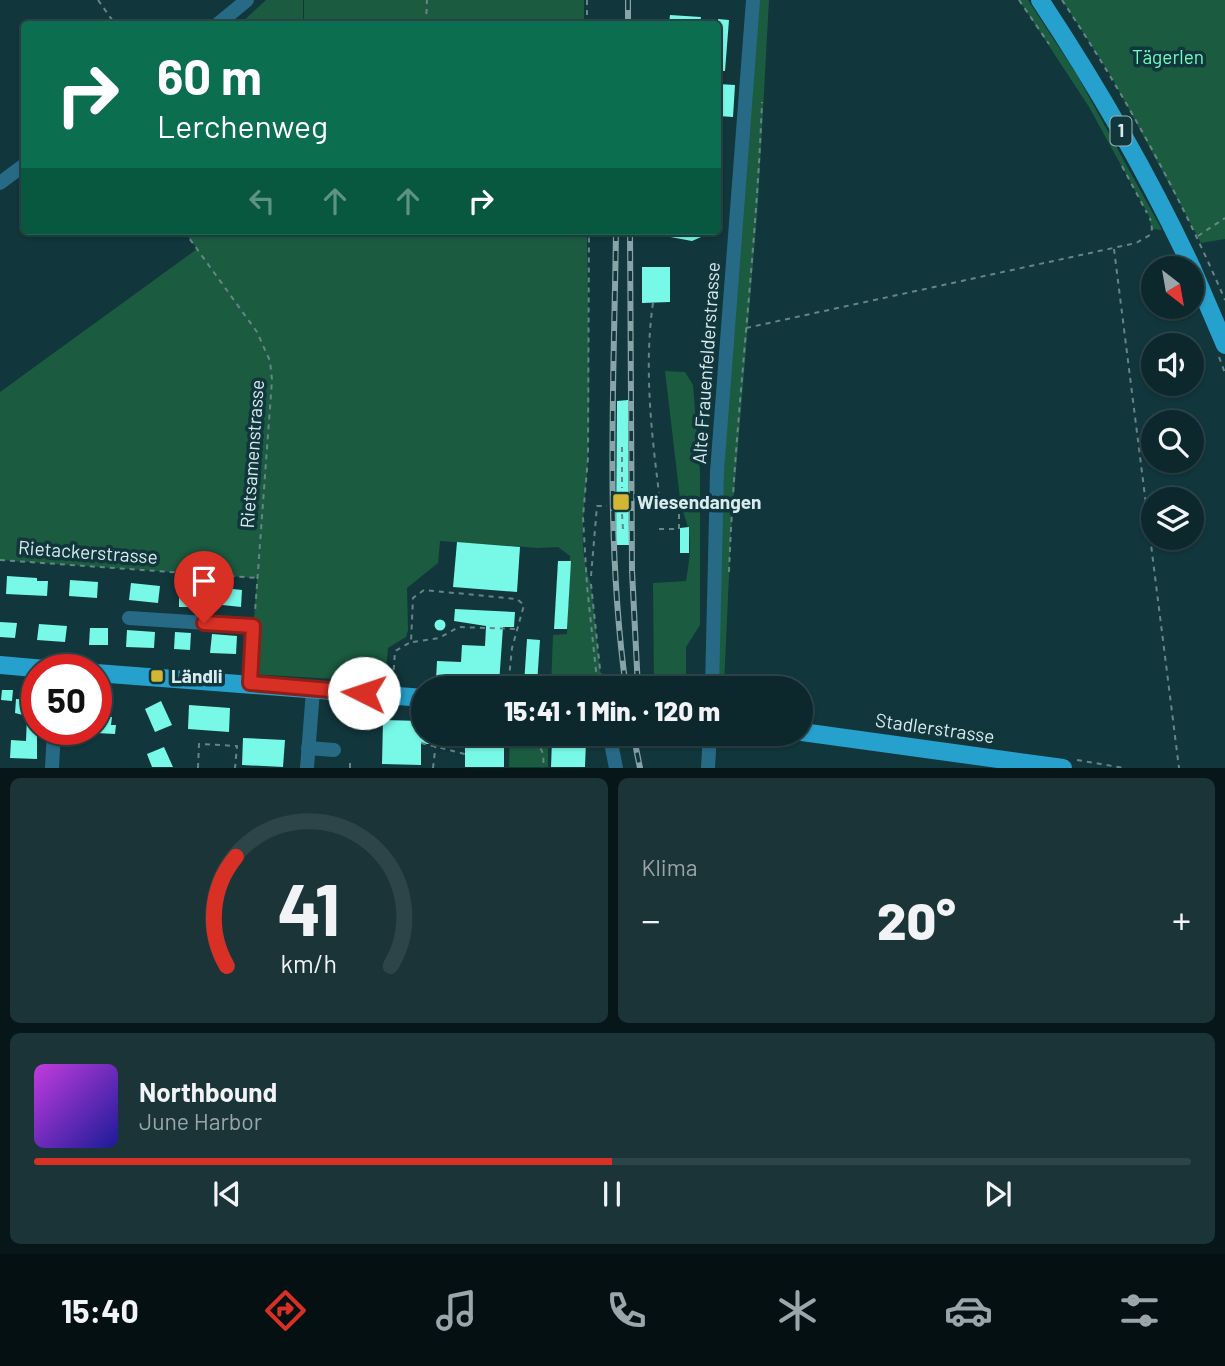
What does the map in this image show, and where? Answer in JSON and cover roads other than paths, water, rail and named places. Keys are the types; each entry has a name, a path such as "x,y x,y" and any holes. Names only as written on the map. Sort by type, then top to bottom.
{"main road":[{"name":"1","path":"1040,0 1085,69 1142,166 1186,256"},
{"name":"1","path":"1204,296 1225,345"},
{"path":"0,664 21,666"},
{"path":"112,674 411,697"},
{"name":"Stadlerstrasse","path":"813,734 1063,768"}],"street":[{"path":"222,21 247,0"},
{"name":"Alte Frauenfelderstrasse","path":"712,676 717,472 753,0"},
{"path":"0,183 21,168"},
{"path":"129,618 253,626 250,683"},
{"path":"307,768 313,690"},
{"path":"52,768 53,745"},
{"path":"612,746 617,768"},
{"path":"708,768 709,746"},
{"path":"308,748 334,750"}],"railway":[{"path":"628,0 628,21"},
{"path":"616,235 613,517 619,631 625,676"},
{"path":"630,235 632,571 637,676"},
{"path":"636,746 640,768"}],"place":[{"name":"Wiesendangen","path":"621,502"},
{"name":"Ländli","path":"157,676"}],"park label":[{"name":"Tägerlen","path":"1168,57"}]}
